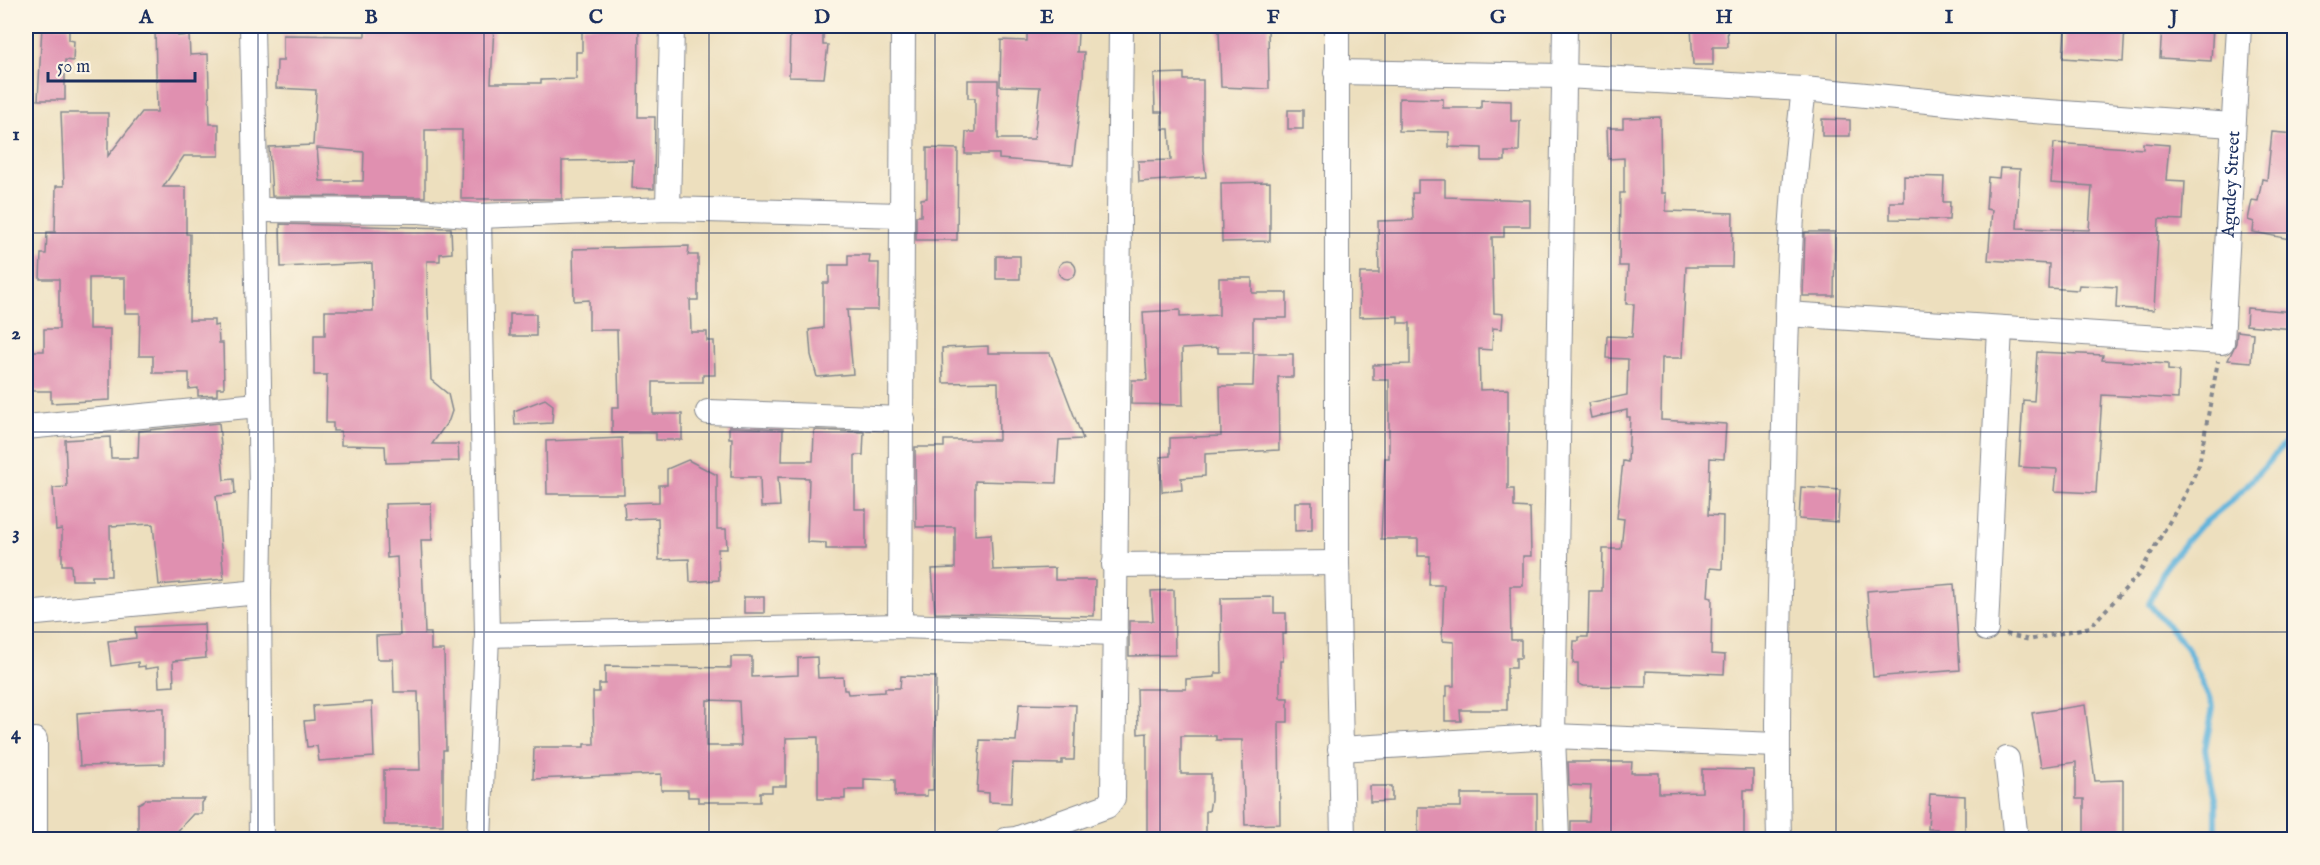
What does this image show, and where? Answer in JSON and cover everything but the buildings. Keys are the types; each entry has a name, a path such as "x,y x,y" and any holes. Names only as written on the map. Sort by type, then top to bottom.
{"street":[{"path":"252,26 261,488 259,592 261,840"},
{"path":"668,209 672,26"},
{"path":"900,626 903,419 903,26"},
{"path":"1006,840 1016,839 1107,806 1113,798 1121,26"},
{"path":"1337,26 1337,563 1342,840"},
{"path":"1557,840 1553,736 1559,274 1565,26"},
{"name":"Agudey Street","path":"2222,342 2239,26"},
{"path":"1336,72 1564,76 1804,89 2020,110 2232,125"},
{"path":"1779,840 1777,745 1786,314 1804,89"},
{"path":"256,210 419,211 479,216 668,209 902,215"},
{"path":"479,216 487,635 480,840"},
{"path":"1786,314 2222,342"},
{"path":"1986,629 2000,328"},
{"path":"26,427 258,405"},
{"path":"708,412 903,419"},
{"path":"1114,565 1337,563"},
{"path":"26,614 259,592"},
{"path":"487,635 900,626 1115,633"},
{"path":"1340,749 1553,736 1777,745"},
{"path":"34,840 35,740"},
{"path":"2007,759 2016,840"}],"path":[{"path":"1986,629 2029,640 2090,627 2139,574 2185,495 2199,465 2222,342"}],"waterway":[{"path":"2216,840 2216,805 2205,749 2213,707 2186,646 2149,604 2166,565 2197,529 2238,495 2294,434"}]}
